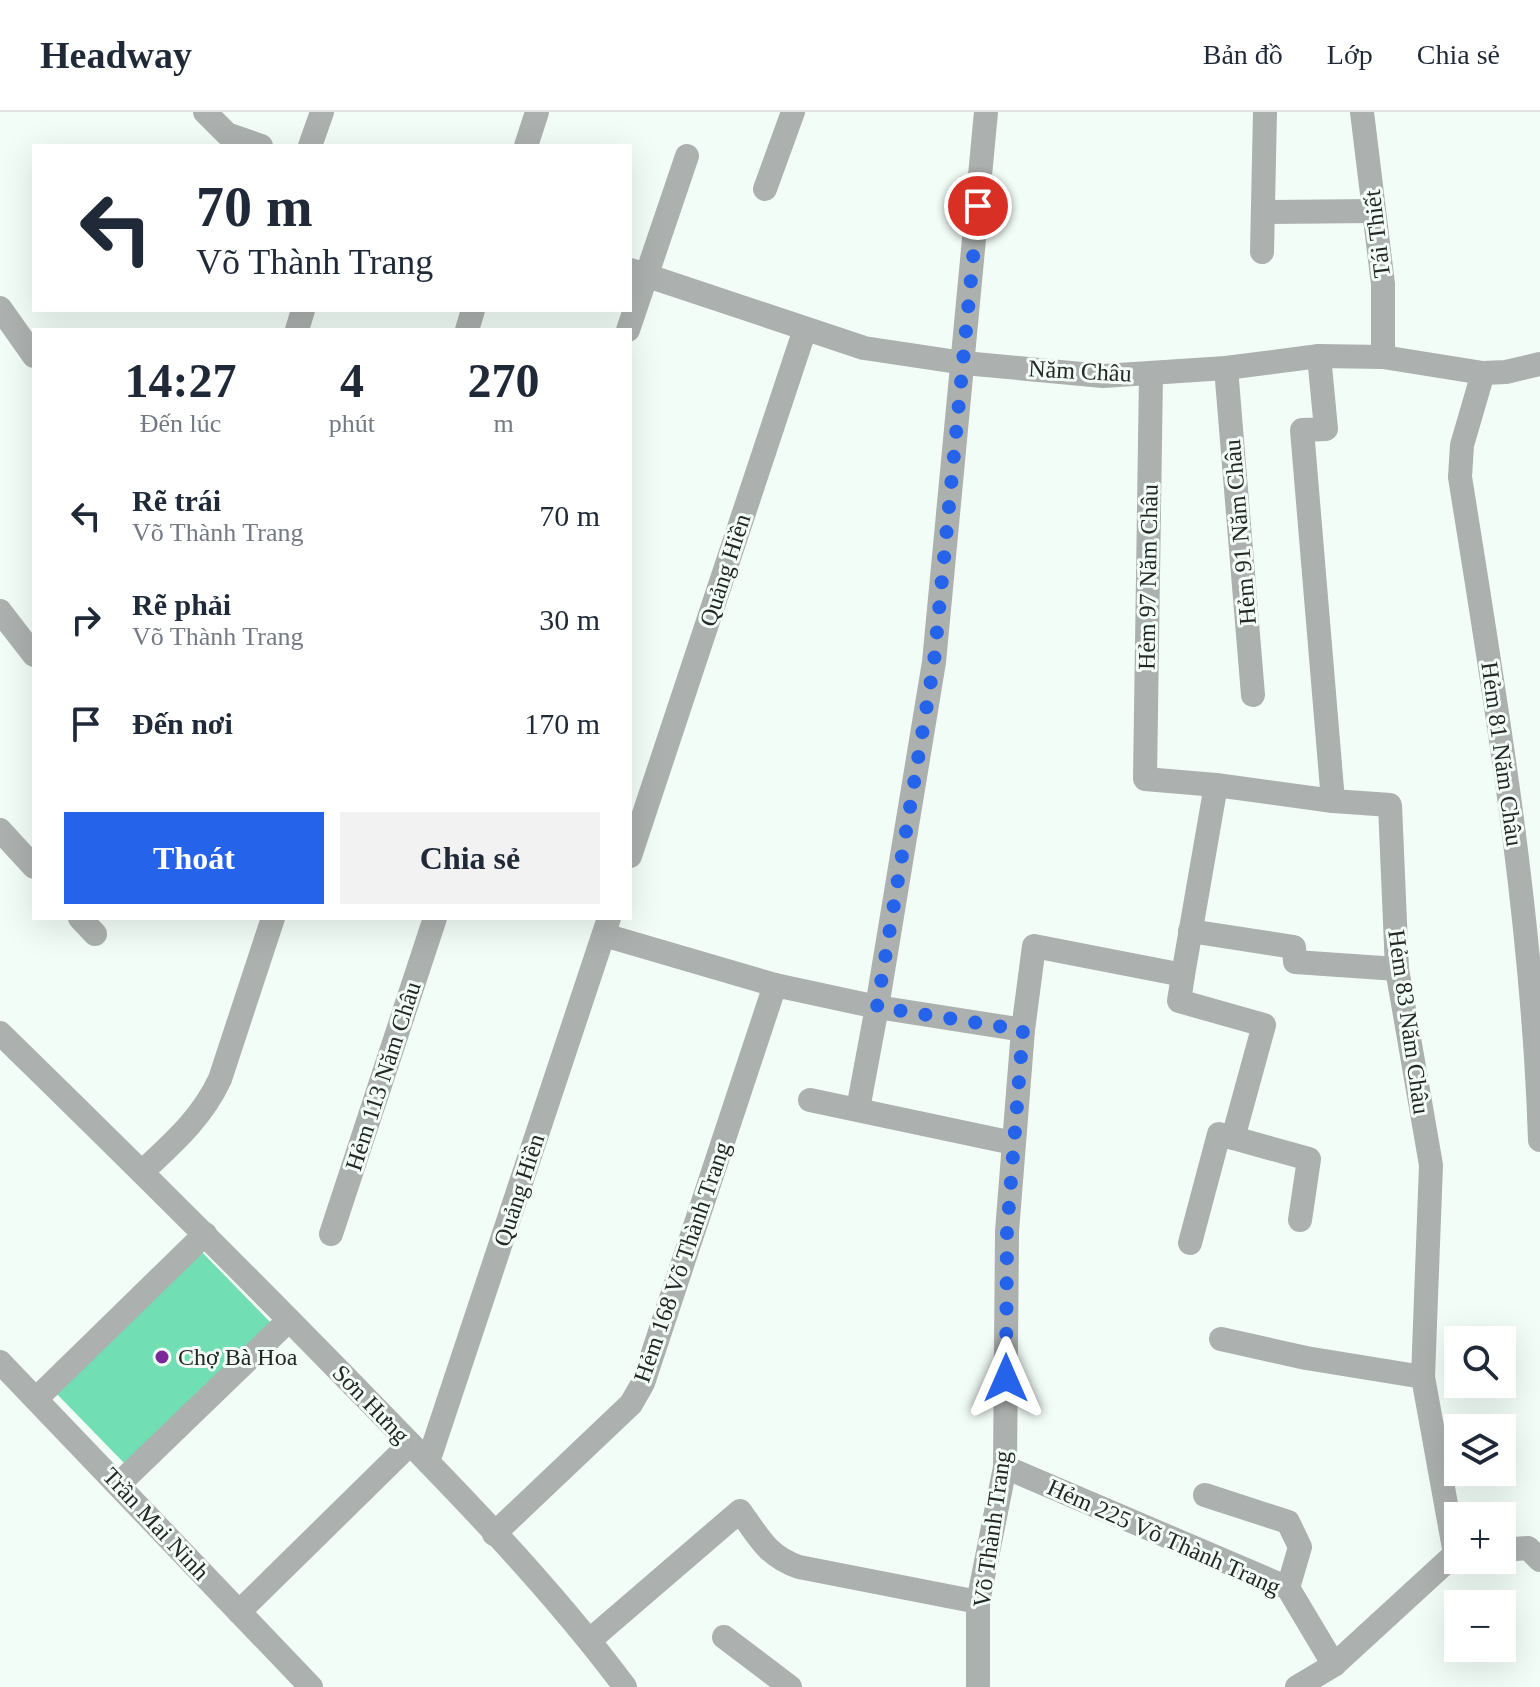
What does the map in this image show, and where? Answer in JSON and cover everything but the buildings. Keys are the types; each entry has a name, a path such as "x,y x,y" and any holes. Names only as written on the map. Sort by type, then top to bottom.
{"street":[{"path":"205,112 227,134 255,144"},
{"path":"311,144 322,112"},
{"path":"527,144 537,112"},
{"path":"765,189 793,112"},
{"path":"858,1109 934,662 986,112"},
{"path":"1262,252 1265,112"},
{"name":"Tái Thiết","path":"1362,112 1383,284 1383,357"},
{"path":"632,307 638,272 687,156"},
{"path":"1263,212 1374,211"},
{"name":"Năm Châu","path":"638,272 864,348 964,363 1103,376 1226,368 1319,356 1383,357 1483,373 1506,372 1540,364"},
{"path":"0,308 32,353"},
{"name":"Quảng Hiền","path":"632,850 805,329"},
{"path":"1233,1138 1264,1025 1179,1001 1216,785 1333,801 1302,430 1326,429 1319,356"},
{"name":"Hẻm 91 Năm Châu","path":"1226,368 1253,695"},
{"name":"Hẻm 81 Năm Châu","path":"1483,373 1462,445 1460,477 1498,715 1525,933 1540,1140"},
{"name":"Hẻm 97 Năm Châu","path":"1151,374 1145,779 1216,785"},
{"path":"0,611 32,652"},
{"name":"Hẻm 83 Năm Châu","path":"1333,801 1390,805 1397,969 1431,1165 1423,1377 1447,1502"},
{"path":"0,830 32,865"},
{"path":"142,1172 192,1125 209,1103 220,1079 272,920"},
{"name":"Hẻm 113 Năm Châu","path":"331,1234 434,920"},
{"path":"607,926 775,985 877,1007 1023,1030"},
{"name":"Quảng Hiền","path":"428,1462 607,926"},
{"path":"1190,931 1294,947 1295,962 1397,969"},
{"name":"Võ Thành Trang","path":"978,1687 978,1602 1005,1467 1007,1231 1023,1030 1034,946 1183,975"},
{"name":"Hẻm 168 Võ Thành Trang","path":"494,1534 631,1404 643,1383 775,985"},
{"name":"Sơn Hưng","path":"0,1033 205,1234 428,1462 590,1640 625,1687"},
{"path":"810,1100 1013,1143"},
{"path":"1190,1243 1219,1134 1309,1159 1300,1220"},
{"path":"36,1399 205,1234"},
{"path":"119,1484 289,1320"},
{"path":"1221,1339 1306,1358 1423,1377"},
{"name":"Trần Mai Ninh","path":"0,1362 311,1687"},
{"path":"239,1612 410,1444"},
{"name":"Hẻm 225 Võ Thành Trang","path":"1005,1467 1288,1588 1334,1665"},
{"path":"1205,1495 1288,1522 1300,1547 1288,1588"},
{"path":"590,1640 740,1511 768,1550 782,1561 978,1602"},
{"path":"1516,1549 1528,1548 1540,1560"},
{"name":"Hẻm 83 Năm Châu","path":"1297,1687 1334,1665 1444,1566"},
{"path":"724,1637 790,1687"}],"place":[{"name":"Chợ Bà Hoa","path":"162,1357"}],"route":[{"path":"978,206 934,662 877,1007 1023,1030 1007,1231 1006,1378"}]}
